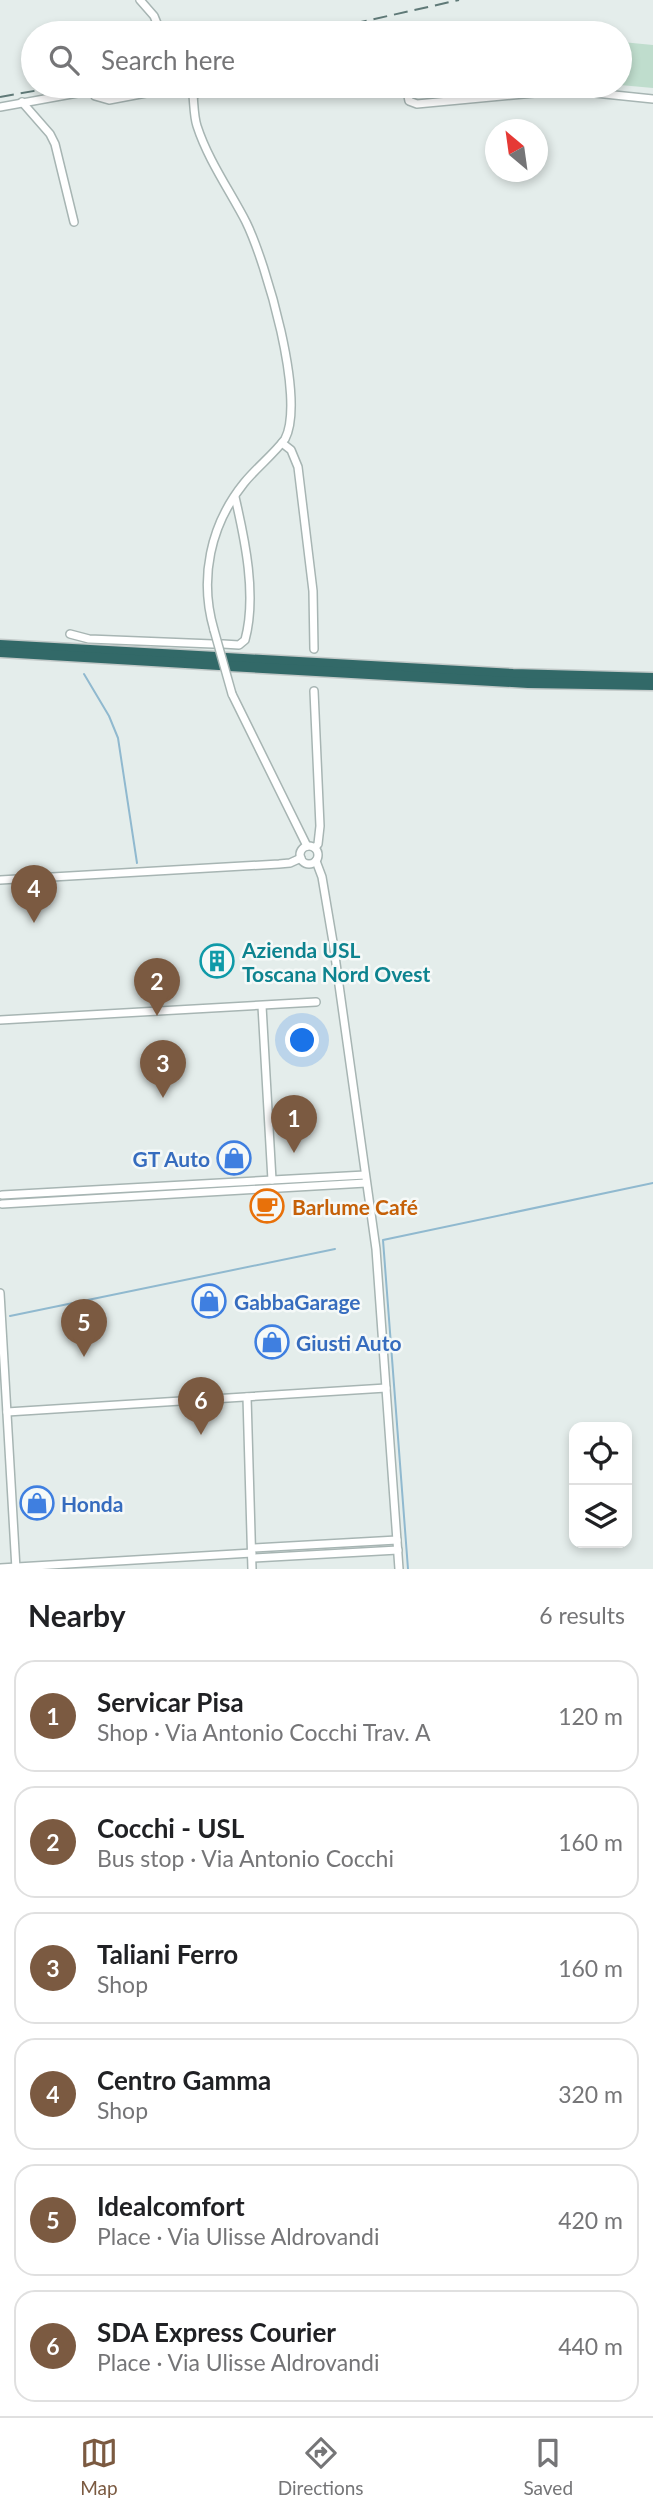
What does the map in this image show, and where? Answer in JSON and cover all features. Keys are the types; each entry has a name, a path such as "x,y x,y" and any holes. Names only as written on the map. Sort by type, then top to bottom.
{"highway":[{"path":"0,639 50,648"},
{"path":"0,645 528,682 653,685"},
{"path":"0,652 653,678"}],"street":[{"path":"140,0 156,21"},
{"path":"632,97 653,99"},
{"path":"0,107 46,98"},
{"path":"102,98 119,98"},
{"path":"193,98 197,127 251,234 282,338 292,412 289,431 282,443 235,497 217,530 208,563 206,595 232,694 301,833 318,856 316,861 322,877 376,1249 399,1569"},
{"path":"408,98 409,101 417,104 484,98"},
{"path":"22,102 50,134 55,144 74,222"},
{"path":"282,443 291,450 298,467 312,582 314,649"},
{"path":"223,644 239,645 245,640 248,614 248,576 235,497"},
{"path":"70,634 89,639 213,644"},
{"path":"301,858 302,849 318,844 320,826 314,691"},
{"path":"301,833 312,832 320,826"},
{"path":"301,858 307,864 316,861"},
{"path":"0,880 279,864 301,858"},
{"path":"0,1020 316,1002"},
{"path":"262,1006 272,1180"},
{"path":"1,1202 272,1180 366,1179"},
{"path":"1,1202 366,1179"},
{"path":"0,1293 7,1412 4,1436 16,1568"},
{"path":"7,1412 386,1388"},
{"path":"247,1397 252,1569"},
{"path":"0,1568 252,1553 397,1540"},
{"path":"252,1553 398,1550"}],"green space":[{"path":"632,43 653,45 653,88 632,86"}],"waterway":[{"path":"84,674 109,716 118,738 137,863"},
{"path":"408,1569 383,1240 653,1183"},
{"path":"10,1316 335,1249"}],"railway":[{"path":"365,21 459,0"},
{"path":"0,97 21,93"}],"place":[{"name":"Centro Gamma","path":"34,923"},
{"name":"Azienda USL Toscana Nord Ovest","path":"217,961"},
{"name":"Cocchi - USL","path":"157,1016"},
{"name":"Taliani Ferro","path":"163,1098"},
{"name":"Servicar Pisa","path":"294,1153"},
{"name":"GT Auto","path":"234,1158"},
{"name":"Barlume Café","path":"267,1206"},
{"name":"GabbaGarage","path":"209,1301"},
{"name":"Giusti Auto","path":"272,1342"},
{"name":"Idealcomfort","path":"84,1357"},
{"name":"SDA Express Courier","path":"201,1435"},
{"name":"Honda","path":"37,1503"}]}
